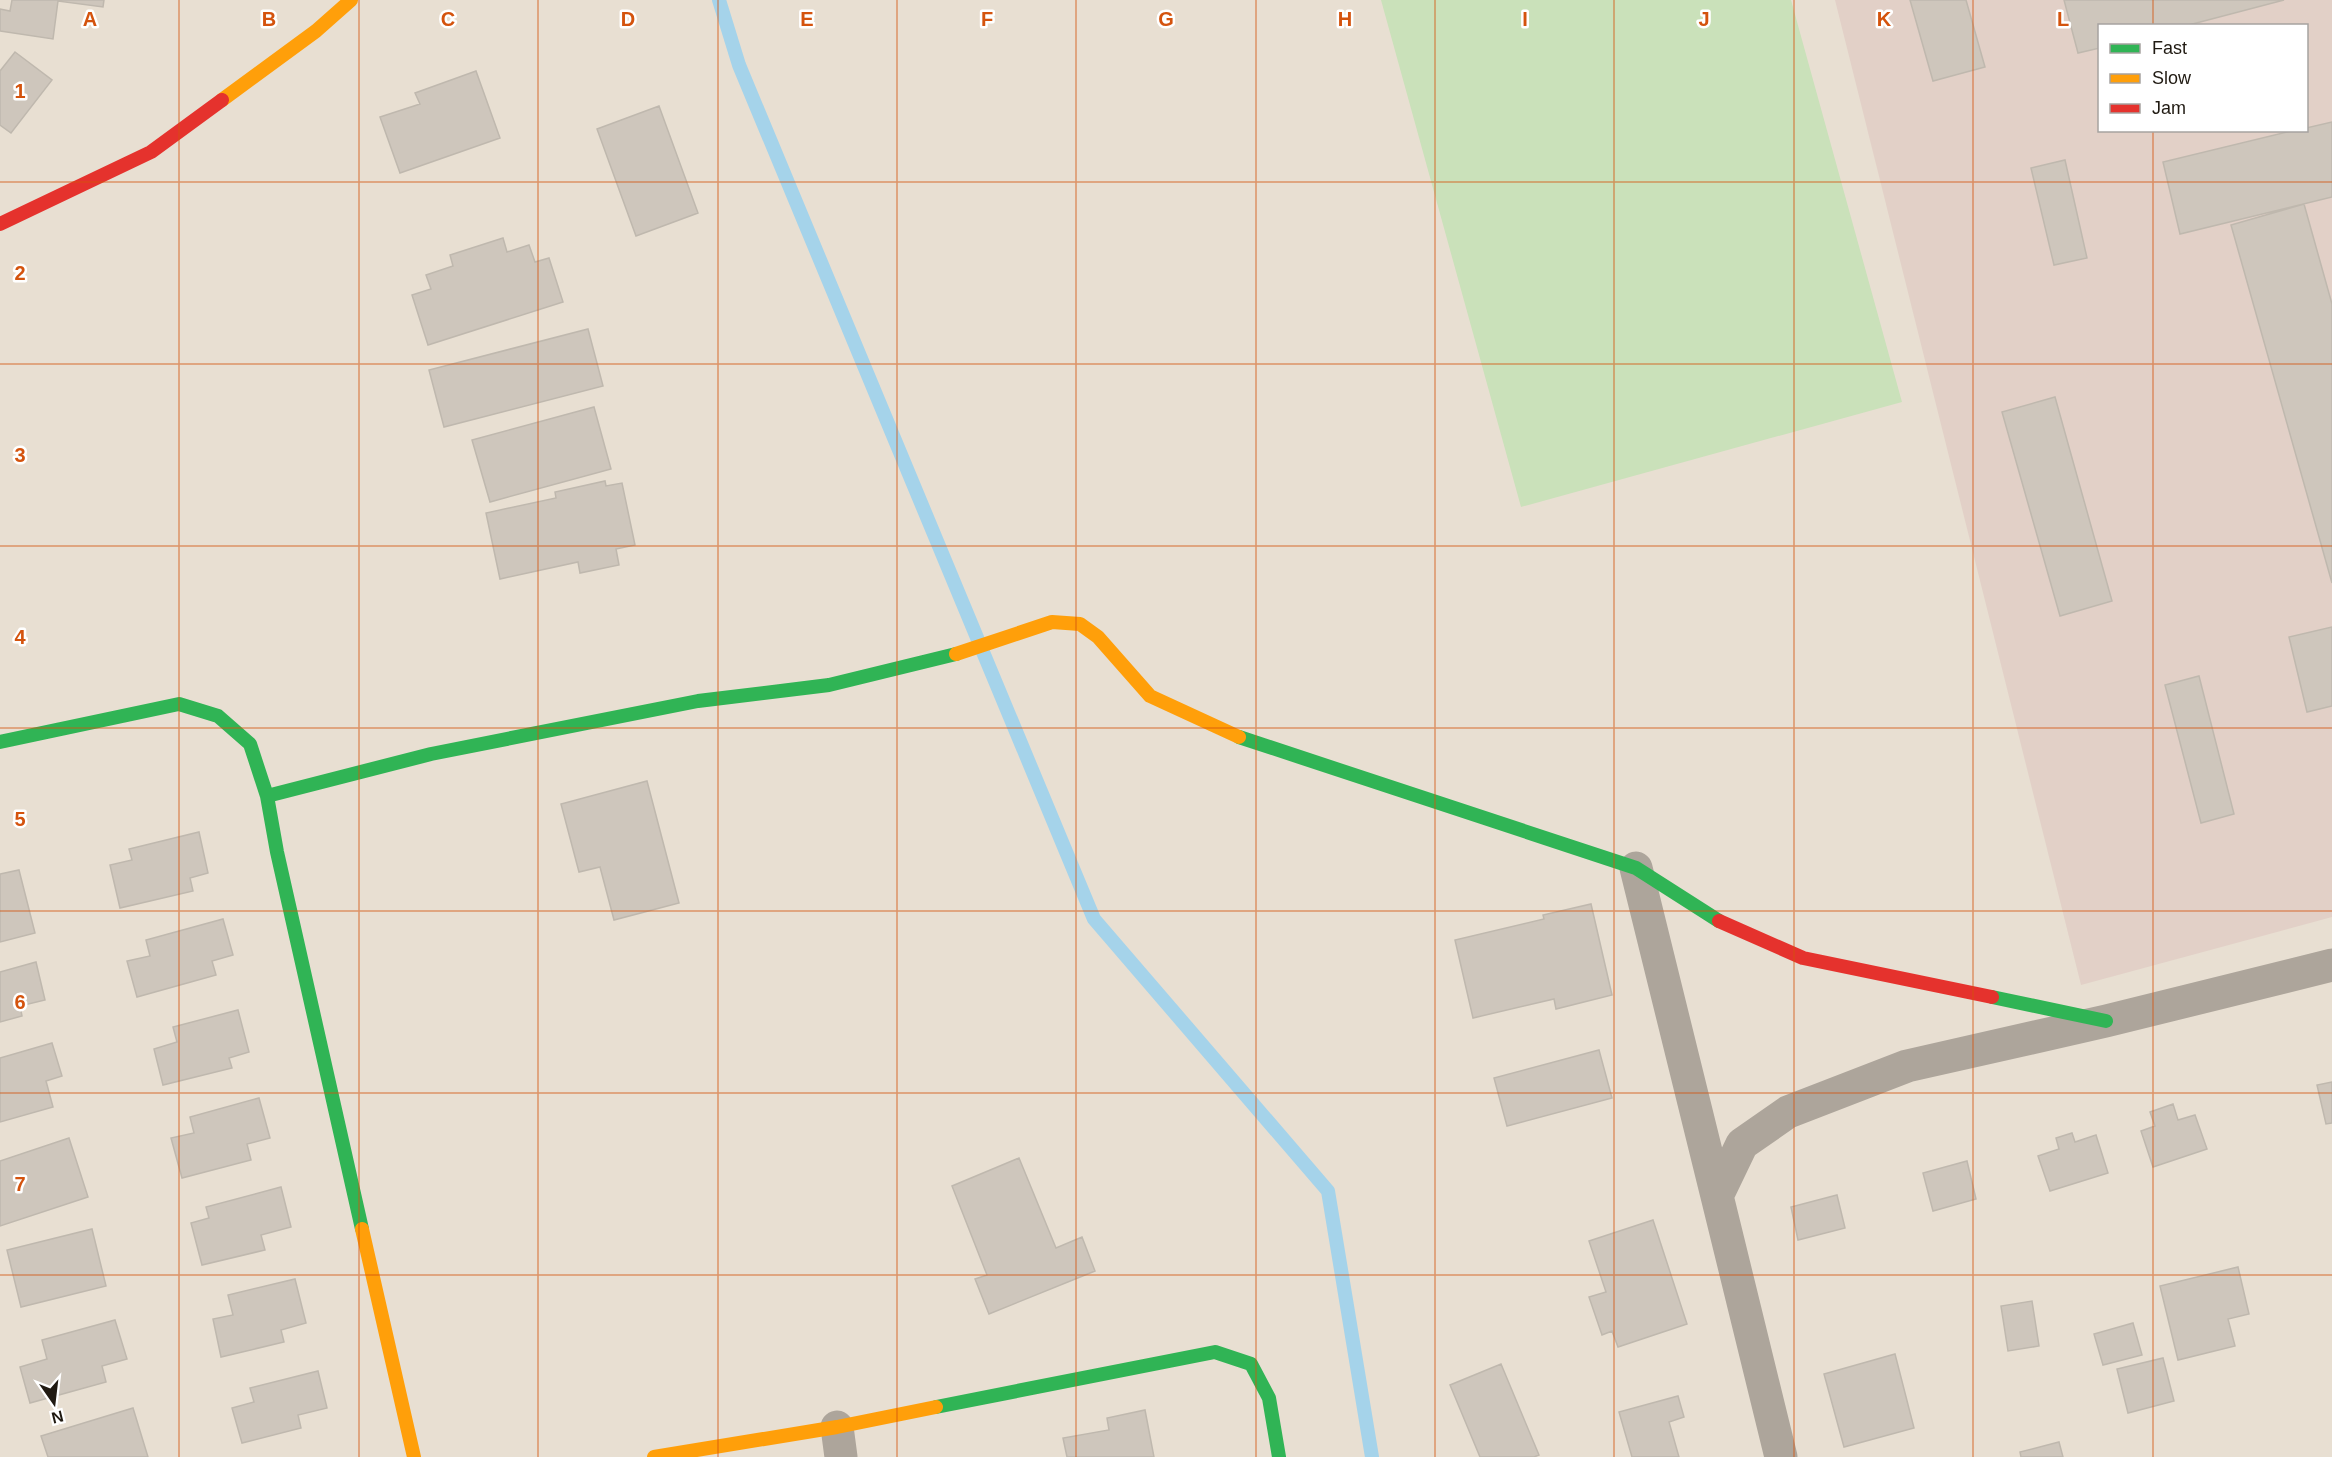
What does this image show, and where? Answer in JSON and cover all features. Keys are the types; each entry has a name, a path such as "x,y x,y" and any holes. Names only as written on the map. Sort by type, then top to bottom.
{"street":[{"path":"0,224 151,152 316,31 351,0"},
{"path":"267,796 431,754 698,701 829,686 972,650 1052,622 1080,624 1098,637 1150,696 1232,735 1635,868 1708,916 1803,958 2106,1021"},
{"path":"0,742 179,704 218,716 250,744 267,796 277,852 414,1457"},
{"path":"1635,868 1781,1457"},
{"path":"1717,1196 1742,1144 1788,1112 1907,1066 2106,1021 2332,965"},
{"path":"654,1457 839,1442 1215,1352 1251,1364 1269,1398 1279,1457"}],"shaded area":[{"path":"1835,0 2332,0 2332,917 2081,985"}],"green space":[{"path":"1381,0 1791,0 1902,402 1521,507"}],"building":[{"path":"12,0 104,0 103,7 58,1 53,39 0,31 0,9 10,11"},
{"path":"1910,0 1966,0 1985,67 1933,81"},
{"path":"2064,0 2284,0 2193,24 2098,24 2098,48 2078,53"},
{"path":"15,52 52,80 11,133 0,125 0,71"},
{"path":"476,71 500,138 400,173 380,117 420,104 415,93"},
{"path":"659,106 698,213 636,236 597,129"},
{"path":"2332,122 2332,197 2180,234 2163,162 2287,132 2308,132 2308,128"},
{"path":"2065,160 2087,258 2054,265 2031,168"},
{"path":"2304,204 2332,304 2332,583 2231,225"},
{"path":"503,238 507,252 529,245 535,262 549,258 563,302 428,345 412,295 431,289 426,275 453,266 450,255"},
{"path":"588,329 603,386 444,427 429,370"},
{"path":"2055,397 2112,601 2060,616 2002,412"},
{"path":"594,407 611,469 490,502 472,440"},
{"path":"605,481 606,486 622,483 635,545 616,549 619,565 580,573 578,562 500,579 486,513 556,498 555,492"},
{"path":"2332,627 2332,706 2307,712 2289,637"},
{"path":"2199,676 2234,814 2201,823 2165,685"},
{"path":"647,781 679,903 614,920 600,867 579,872 561,804"},
{"path":"199,832 208,873 190,878 193,891 120,908 110,865 132,860 129,849"},
{"path":"19,870 35,933 0,942 0,874"},
{"path":"1591,904 1612,995 1556,1009 1554,999 1473,1018 1455,940 1544,919 1543,915"},
{"path":"223,919 233,955 212,961 216,975 137,997 127,961 150,956 146,940"},
{"path":"36,962 45,1000 20,1006 22,1016 0,1022 0,972"},
{"path":"238,1010 249,1052 229,1058 232,1068 163,1085 154,1049 177,1042 173,1027"},
{"path":"52,1043 62,1076 46,1081 53,1107 0,1122 0,1058"},
{"path":"1599,1050 1612,1098 1507,1126 1494,1078"},
{"path":"2332,1082 2332,1123 2326,1124 2317,1085"},
{"path":"259,1098 270,1138 247,1144 251,1160 182,1178 171,1138 194,1133 190,1117"},
{"path":"2173,1104 2178,1120 2195,1115 2207,1149 2153,1167 2141,1131 2155,1126 2150,1112"},
{"path":"2072,1133 2075,1142 2096,1135 2108,1173 2050,1191 2038,1156 2059,1149 2056,1138"},
{"path":"69,1138 88,1197 0,1226 0,1161"},
{"path":"1019,1158 1056,1248 1082,1237 1095,1271 989,1314 975,1279 987,1275 952,1186"},
{"path":"1967,1161 1976,1199 1933,1211 1923,1173"},
{"path":"281,1187 291,1227 261,1235 265,1250 202,1265 191,1223 209,1218 206,1207"},
{"path":"1837,1195 1845,1228 1798,1240 1791,1207"},
{"path":"1653,1220 1687,1324 1618,1347 1612,1331 1602,1335 1589,1297 1606,1292 1589,1241"},
{"path":"92,1229 106,1286 21,1307 7,1250"},
{"path":"2238,1267 2249,1314 2228,1319 2235,1346 2178,1360 2160,1286"},
{"path":"295,1279 306,1323 281,1330 284,1342 221,1357 213,1319 233,1315 228,1295"},
{"path":"2032,1301 2039,1346 2008,1351 2001,1306"},
{"path":"115,1320 127,1359 102,1366 106,1382 30,1403 20,1367 47,1359 42,1340"},
{"path":"2133,1323 2142,1355 2103,1365 2094,1334"},
{"path":"1895,1354 1914,1428 1844,1447 1824,1374"},
{"path":"2163,1358 2174,1401 2128,1413 2117,1369"},
{"path":"1501,1364 1539,1455 1534,1457 1480,1457 1450,1385"},
{"path":"318,1371 327,1408 298,1415 301,1428 242,1443 232,1408 254,1402 250,1388"},
{"path":"1678,1396 1684,1417 1669,1422 1679,1457 1632,1457 1619,1412"},
{"path":"133,1408 148,1457 48,1457 41,1436"},
{"path":"1145,1410 1154,1457 1067,1457 1063,1438 1109,1430 1107,1418"},
{"path":"2059,1442 2063,1457 2021,1457 2020,1452"}],"waterway":[{"path":"719,0 739,65 1094,919 1328,1191 1372,1457"}],"traffic: fast":[{"path":"267,796 431,754 698,701 829,685 956,654"},
{"path":"0,742 179,704 218,716 250,744 267,796 277,852 362,1229"},
{"path":"1239,737 1636,868 1719,921"},
{"path":"1992,997 2106,1021"},
{"path":"936,1407 1215,1352 1251,1364 1269,1398 1279,1457"}],"traffic: slow":[{"path":"222,100 316,31 351,0"},
{"path":"956,654 1052,622 1080,624 1098,637 1150,696 1239,737"},
{"path":"362,1229 414,1457"},
{"path":"654,1457 837,1427 936,1407"}],"traffic: jam":[{"path":"0,224 151,152 222,100"},
{"path":"1719,921 1803,958 1992,997"}]}
